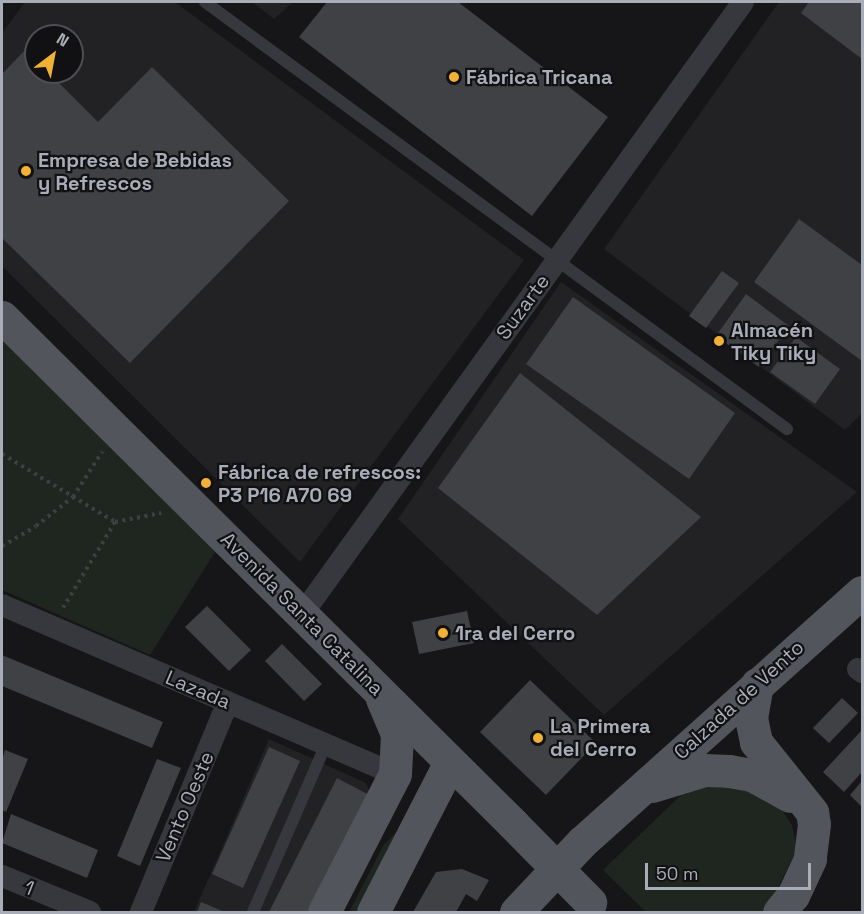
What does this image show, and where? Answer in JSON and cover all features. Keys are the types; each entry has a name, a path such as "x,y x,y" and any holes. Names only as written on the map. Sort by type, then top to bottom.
{"main road":[{"name":"Avenida Santa Catalina","path":"2,317 303,613 449,764 513,824 595,907"},
{"name":"Calzada de Vento","path":"516,912 582,842 862,592"},
{"path":"757,684 751,718 756,742 812,812 815,837 793,896 779,912"},
{"path":"324,912 395,774 397,734 378,689"},
{"path":"373,912 449,764 429,759 395,774"},
{"path":"636,793 674,777 704,770 752,775 785,793 799,809 806,837 806,866"}],"street":[{"name":"Suzarte","path":"303,613 743,2"},
{"name":"Lazada","path":"2,605 395,774"},
{"name":"Vento Oeste","path":"141,912 228,702"},
{"name":"1","path":"2,876 90,912"}],"lane":[{"path":"205,2 788,429"},
{"path":"253,912 326,744"}],"path":[{"path":"2,546 36,526 73,497 116,429"},
{"path":"2,454 115,522 167,512"},
{"path":"52,627 115,522"}],"shaded area":[{"path":"25,2 175,2 524,260 300,562 2,266 2,33"},
{"path":"252,2 293,2 274,19"},
{"path":"779,2 862,2 862,413 845,430 604,249"},
{"path":"561,282 857,492 604,715 398,519"},
{"path":"2,340 217,549 150,655 2,590"},
{"path":"269,739 366,783 371,796 311,912 194,912"},
{"path":"718,783 741,784 780,807 792,825 797,849 766,912 646,912 603,870 682,794"},
{"path":"400,828 359,912 349,912 383,846"}],"building":[{"name":"Fábrica Tricana","path":"327,2 458,2 608,117 532,216 299,37"},
{"path":"809,2 862,2 862,59 801,13"},
{"path":"24,51 24,84 60,84 98,122 152,67 289,201 130,363 2,238 2,74"},
{"path":"799,219 862,265 862,361 754,282"},
{"path":"722,271 739,283 706,328 689,316"},
{"path":"746,294 789,326 759,367 716,336"},
{"path":"573,297 735,413 689,479 526,364"},
{"path":"796,337 840,369 815,404 770,372"},
{"path":"520,373 701,517 597,615 438,488"},
{"path":"207,606 251,650 229,671 185,627"},
{"name":"1ra del Cerro","path":"467,611 474,643 419,654 412,622"},
{"path":"282,644 322,684 304,701 265,661"},
{"path":"2,655 163,722 152,748 2,686"},
{"name":"La Primera del Cerro","path":"530,680 596,743 546,795 480,732"},
{"path":"842,698 858,713 829,743 813,728"},
{"path":"861,731 862,772 844,792 823,772"},
{"path":"269,747 300,761 243,888 212,874"},
{"path":"5,750 28,759 6,812 2,810 2,760"},
{"path":"157,759 181,768 140,866 117,856"},
{"path":"337,778 371,796 311,912 269,912"},
{"path":"862,781 862,807 850,795"},
{"path":"11,814 98,850 87,878 2,843"},
{"path":"462,869 489,880 477,901 466,894 456,912 413,912 436,872"},
{"path":"201,902 225,912 197,912"}],"place":[{"name":"Fábrica Tricana","path":"454,77"},
{"name":"Empresa de Bebidas y Refrescos","path":"26,171"},
{"name":"Almacén Tiky Tiky","path":"719,341"},
{"name":"Fábrica de refrescos: P3 P16 A70 69","path":"206,483"},
{"name":"1ra del Cerro","path":"443,633"},
{"name":"La Primera del Cerro","path":"538,738"}]}
